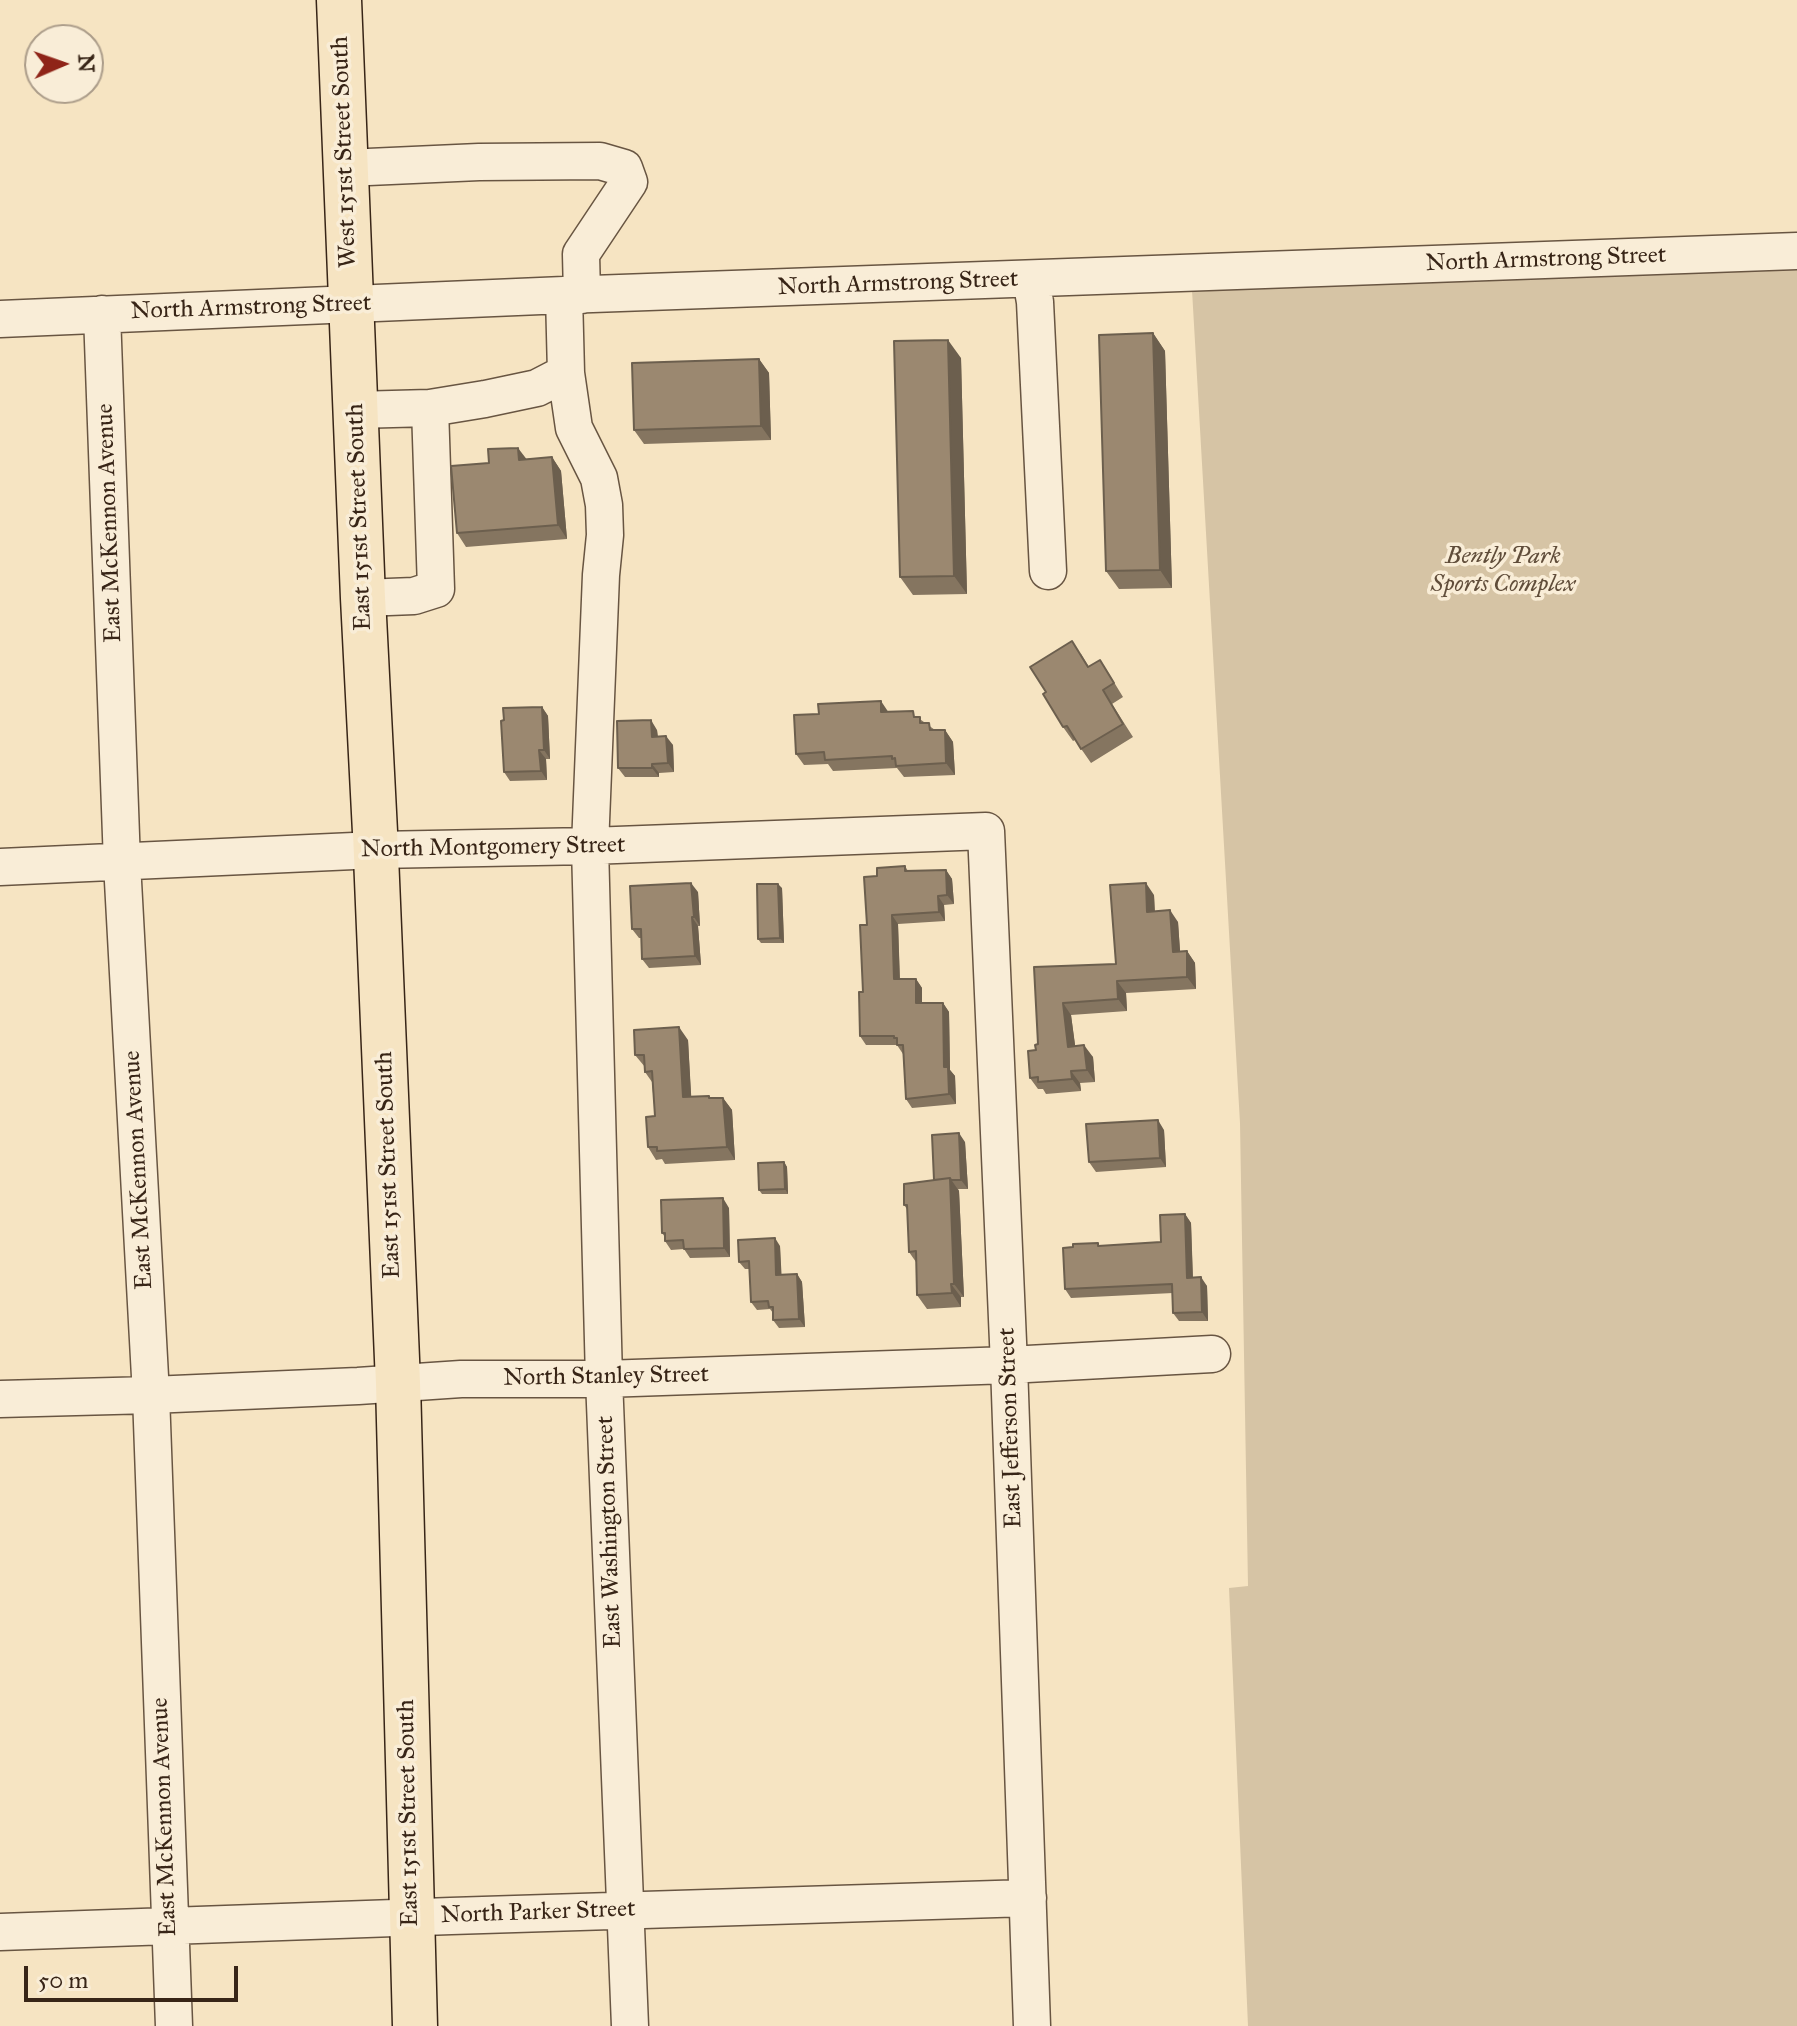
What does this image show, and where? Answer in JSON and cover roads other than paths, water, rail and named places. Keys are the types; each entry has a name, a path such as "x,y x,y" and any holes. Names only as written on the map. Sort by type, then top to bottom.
{"main road":[{"name":"West 151st Street South","path":"339,0 352,304"},
{"name":"East 151st Street South","path":"352,304 398,1383 415,2026"}],"street":[{"name":"East Washington Street","path":"346,168 600,161 624,168 629,182 581,254 573,295 566,373 574,428 599,478 605,520 590,846 604,1379 630,2026"},
{"name":"North Armstrong Street","path":"0,319 1797,251"},
{"path":"1031,279 1035,302 1048,571"},
{"name":"East McKennon Avenue","path":"102,314 122,863 151,1395 174,2026"},
{"path":"355,410 430,408 537,388 566,373"},
{"path":"363,598 414,596 436,589 430,408"},
{"name":"North Montgomery Street","path":"0,867 376,850 590,846 986,831"},
{"name":"East Jefferson Street","path":"986,831 1009,1365 1032,2026"},
{"name":"North Stanley Street","path":"0,1399 151,1395 461,1379 604,1379 1009,1365 1212,1354"},
{"name":"North Parker Street","path":"0,1932 1028,1898"}],"park label":[{"name":"Bently Park Sports Complex","path":"1503,571"}]}
